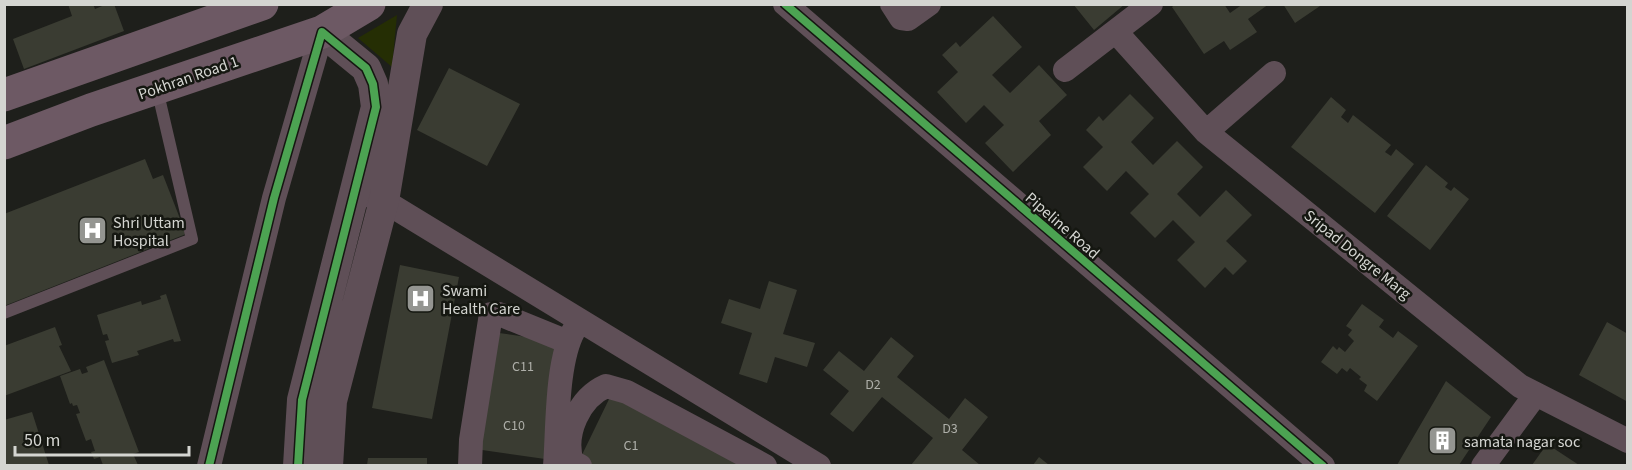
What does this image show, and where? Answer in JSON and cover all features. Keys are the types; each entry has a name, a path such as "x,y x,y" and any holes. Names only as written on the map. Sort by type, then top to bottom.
{"main road":[{"name":"Pokhran Road 1","path":"4,142 322,32 369,4"},
{"path":"5,94 258,5"}],"street":[{"path":"328,465 332,401 384,201 412,34 428,4"},
{"name":"Pipeline Road","path":"785,4 1323,465"},
{"path":"892,4 901,18 908,19 929,4"},
{"path":"1065,70 1151,4"},
{"path":"209,465 274,198 322,32 366,68 373,84 376,107 302,400 298,465"},
{"name":"Sripad Dongre Marg","path":"1116,33 1206,132 1520,386 1628,441"},
{"path":"1206,132 1274,73"},
{"path":"355,190 384,201 819,465"},
{"path":"470,465 471,440 490,316 499,314 568,342"},
{"path":"555,465 561,383 568,342 580,320"},
{"path":"580,465 572,462 570,456 569,446 575,417 594,393 606,386 627,392 765,465"},
{"path":"1484,465 1536,394"},
{"path":"773,465 788,447"}],"lane":[{"path":"4,313 192,239 157,88"}],"green space":[{"path":"397,15 392,67 358,38"}],"building":[{"path":"68,4 93,4 95,9 114,4 124,31 24,69 13,39 72,16"},
{"path":"1073,4 1125,4 1094,30"},
{"path":"1175,4 1224,4 1230,13 1243,4 1269,4 1248,19 1257,32 1230,50 1224,41 1204,54 1172,7"},
{"path":"1283,4 1323,4 1295,23"},
{"path":"993,16 1022,47 992,75 1010,93 1039,65 1067,95 1039,121 1051,135 1013,172 985,143 1004,125 984,105 966,123 937,92 958,72 942,55 956,42 960,47"},
{"path":"449,68 520,104 487,166 417,130"},
{"path":"1130,94 1154,118 1131,142 1153,165 1177,141 1203,167 1177,194 1200,217 1226,190 1252,215 1226,241 1247,261 1233,275 1225,267 1205,288 1177,260 1195,242 1173,220 1155,238 1130,213 1149,194 1126,171 1107,191 1083,167 1103,147 1086,130 1099,116 1103,121"},
{"path":"1331,97 1346,110 1341,117 1348,123 1353,115 1391,145 1385,152 1391,156 1396,149 1414,164 1375,213 1291,147"},
{"path":"145,159 153,179 163,175 186,234 4,306 4,214"},
{"path":"1426,165 1448,183 1445,187 1451,191 1454,187 1469,199 1430,250 1387,216"},
{"path":"400,265 459,277 432,419 372,408"},
{"path":"769,281 797,290 783,334 815,343 807,367 775,357 767,383 739,374 752,333 721,323 729,299 760,309"},
{"path":"166,294 181,341 174,342 173,339 137,351 139,355 112,363 105,341 109,340 107,334 103,335 97,315 141,301 142,305 161,299 160,296"},
{"path":"1362,304 1384,320 1379,327 1393,338 1398,331 1418,346 1377,401 1364,391 1367,385 1350,368 1347,372 1342,368 1337,374 1321,362 1333,346 1345,352 1354,341 1348,335 1352,330 1346,326"},
{"path":"1607,322 1628,334 1628,402 1579,375"},
{"path":"55,327 62,345 59,346 71,371 4,396 4,346"},
{"path":"492,332 562,342 545,459 475,449"},
{"path":"891,337 914,356 897,377 949,419 965,398 988,417 962,450 980,465 911,465 933,438 882,397 853,432 830,414 849,391 823,370 839,351 864,371"},
{"path":"104,360 139,452 133,454 138,465 103,465 100,457 94,459 91,452 95,451 91,439 86,441 76,414 80,413 77,405 70,404 60,376 80,369 82,374 88,372 86,367"},
{"name":"samata nagar soc","path":"1446,381 1491,417 1459,465 1397,465"},
{"path":"612,393 754,465 588,465 579,461"},
{"path":"32,412 49,465 4,465 4,420"},
{"path":"1547,444 1579,465 1532,465"},
{"path":"1039,457 1049,465 1033,465"},
{"path":"368,458 427,458 427,465 367,465"}],"cycle path":[{"path":"785,4 1323,466"},
{"path":"209,466 274,198 322,32 366,68 373,84 376,107 302,400 298,466"}],"place":[{"name":"Shri Uttam Hospital","path":"92,231"},
{"name":"Swami Health Care","path":"421,299"},
{"name":"samata nagar soc","path":"1443,441"}]}
